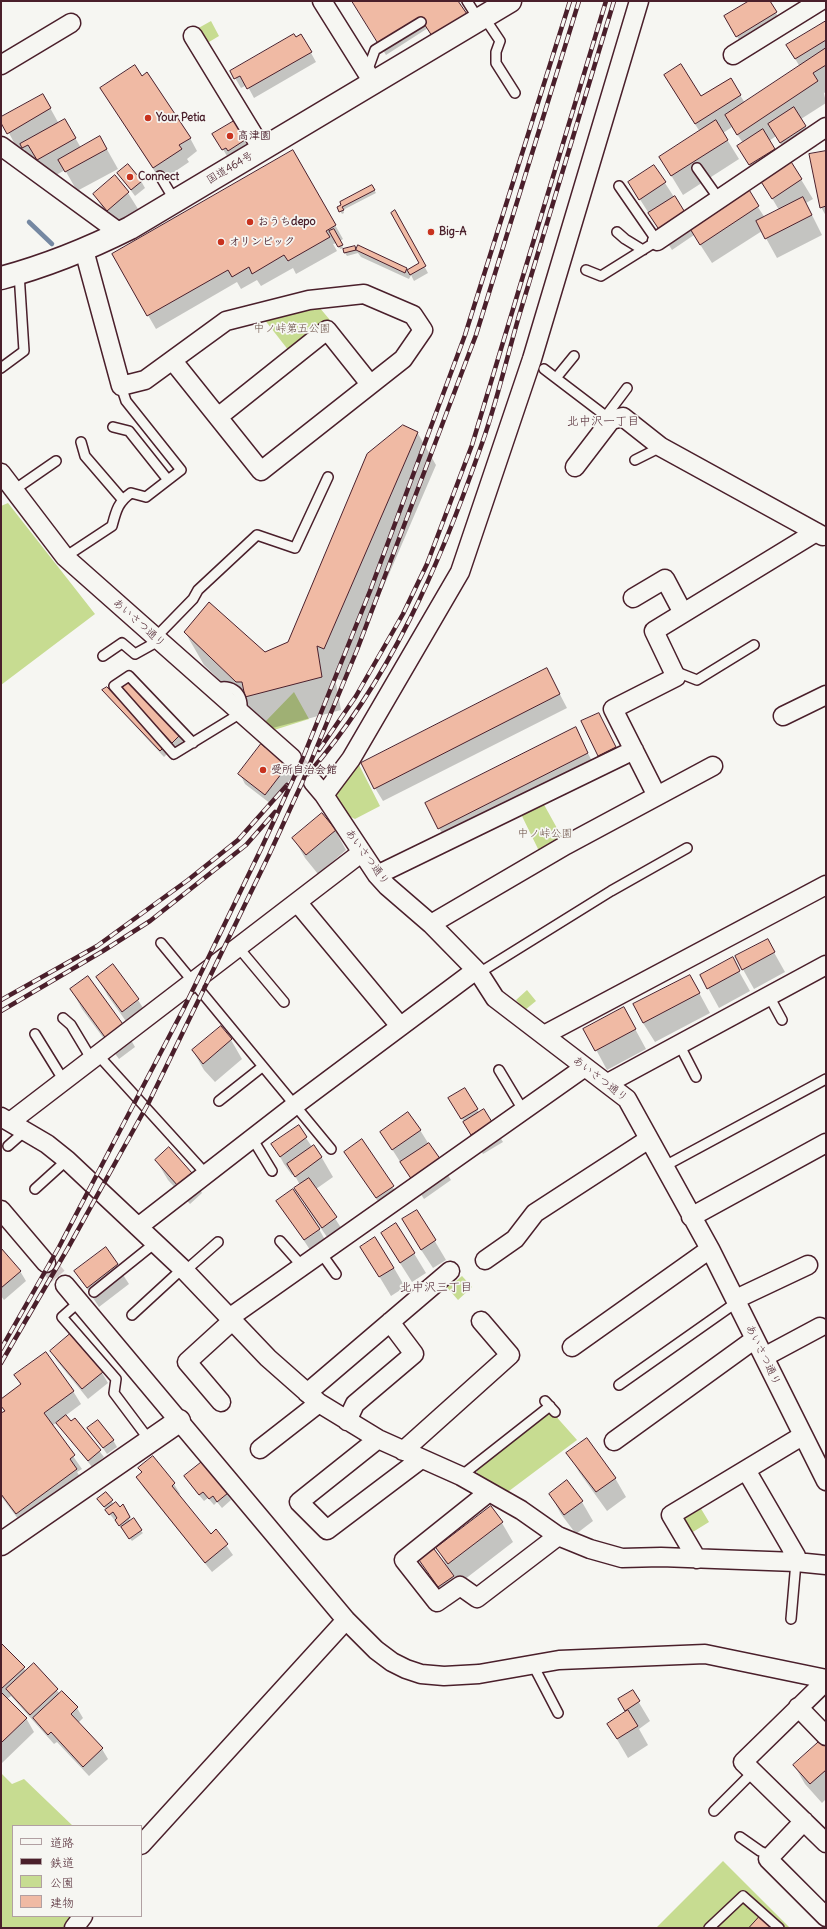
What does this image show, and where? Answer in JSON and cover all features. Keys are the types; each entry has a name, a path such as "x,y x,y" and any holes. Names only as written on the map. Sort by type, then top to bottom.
{"main road":[{"name":"国道464号","path":"10,275 84,250 120,233 262,149 370,78 482,18 510,1"},
{"path":"1,1544 179,1421"}],"street":[{"path":"322,1 370,78"},
{"path":"324,795 351,759 460,572 532,359 639,1"},
{"path":"733,55 820,1"},
{"path":"1,65 71,23"},
{"path":"193,36 262,149"},
{"path":"650,245 826,127"},
{"path":"1,146 120,233"},
{"path":"84,250 121,386 145,380 226,321 309,300 364,294 413,315 423,330 403,359 261,471 173,361"},
{"path":"218,417 327,330 370,384"},
{"path":"575,467 608,418 623,417 661,446 821,535"},
{"name":"あいさつ通り","path":"1,473 65,557 292,758"},
{"path":"657,796 613,709 676,677 654,631 821,535"},
{"path":"633,598 665,579 684,613"},
{"path":"783,716 826,695"},
{"path":"377,875 634,750"},
{"path":"431,924 566,845 713,766"},
{"name":"あいさつ通り","path":"312,782 324,795 361,854 377,875 387,886 431,924 478,971 495,998 628,1099 663,1167 710,1249 802,1436 820,1455 826,1481"},
{"path":"361,854 192,982 12,1123 47,1144 67,1160 184,1270 268,1358 313,1398 346,1421 378,1439 461,1476 521,1510 558,1536 590,1549 622,1558 661,1557 796,1562 826,1565"},
{"path":"544,1035 826,885"},
{"path":"297,902 400,1026"},
{"path":"608,1083 680,1046 826,965"},
{"path":"138,1227 252,1138 400,1026 478,971"},
{"path":"221,1402 187,1362 230,1319 321,1252 585,1067"},
{"path":"485,1260 515,1239 535,1213 649,1139"},
{"path":"691,1217 826,1143"},
{"path":"1,1210 46,1263"},
{"path":"572,1347 710,1249"},
{"path":"736,1300 808,1265"},
{"path":"260,1449 390,1322 450,1271"},
{"path":"65,1285 87,1297 179,1421 346,1620 376,1650 392,1662 421,1674 444,1676 479,1674 559,1660 705,1654 826,1680"},
{"path":"403,1451 510,1355 481,1321"},
{"path":"346,1421 355,1404 414,1354 390,1322"},
{"path":"764,1357 820,1327"},
{"path":"614,1441 755,1339"},
{"path":"697,1559 671,1515 802,1436"},
{"path":"378,1439 299,1502 327,1530 420,1459"},
{"path":"746,1470 796,1556 796,1562"},
{"path":"489,1492 404,1560 437,1602 460,1586 477,1598 558,1536"},
{"path":"142,1844 346,1620"},
{"path":"826,1680 743,1762 826,1843"},
{"path":"798,1707 826,1736"},
{"path":"804,1821 768,1860 826,1917"},
{"path":"74,1928 82,1917"}],"lane":[{"path":"467,1 500,41 496,52 496,63 515,93"},
{"path":"370,78 375,50 421,22"},
{"path":"697,168 718,199"},
{"path":"160,176 175,201"},
{"path":"619,186 650,245"},
{"path":"617,232 625,239 650,245"},
{"path":"586,270 601,276 650,245"},
{"path":"1,368 24,351 10,275"},
{"path":"556,378 574,356"},
{"path":"544,369 608,418 627,388"},
{"path":"65,557 112,526 115,512 122,499 131,493 146,496 181,470 126,401 121,386"},
{"path":"129,431 142,421"},
{"path":"113,427 129,431 168,480"},
{"path":"81,442 85,456 122,499"},
{"path":"635,460 661,446"},
{"path":"14,490 56,461"},
{"path":"103,656 122,644 135,654 153,644 156,638 193,599 198,590 257,535 295,548 328,477"},
{"path":"673,670 697,680 754,645"},
{"path":"193,743 129,676 114,686 174,754 193,743 241,713"},
{"path":"478,971 687,848"},
{"path":"161,943 331,1149"},
{"path":"238,947 284,1002"},
{"path":"769,996 782,1020"},
{"path":"62,1018 71,1025 95,1058 206,1174"},
{"path":"34,1034 64,1081"},
{"path":"680,1046 696,1077"},
{"path":"219,1101 262,1067"},
{"path":"499,1070 524,1110"},
{"path":"663,1167 826,1079"},
{"path":"8,1146 12,1123"},
{"path":"252,1138 272,1171"},
{"path":"35,1189 67,1160"},
{"path":"280,1241 302,1266"},
{"path":"132,1315 218,1242"},
{"path":"150,1441 114,1393 116,1379 62,1317 155,1243"},
{"path":"321,1252 336,1274"},
{"path":"619,1385 736,1300"},
{"path":"461,1476 550,1406"},
{"path":"791,1619 796,1562"},
{"path":"533,1665 558,1713"},
{"path":"714,1811 753,1772"},
{"path":"740,1838 772,1856"},
{"path":"709,1928 743,1896 779,1928"}],"green space":[{"path":"211,21 219,36 204,45 195,30"},
{"name":"中ノ峠第五公園","path":"319,307 330,320 289,351 264,319"},
{"path":"8,503 95,614 1,685 1,506"},
{"path":"294,692 309,719 274,730 264,723"},
{"path":"356,759 380,806 355,819 345,814 333,797"},
{"name":"中ノ峠公園","path":"542,801 563,839 540,853 520,812"},
{"path":"527,990 536,1001 525,1010 516,1000"},
{"path":"462,1276 472,1287 458,1300 445,1285 448,1281 455,1282"},
{"path":"546,1413 553,1413 577,1440 505,1494 477,1477 477,1471"},
{"path":"700,1507 709,1522 688,1535 683,1517"},
{"path":"1,1773 12,1784 24,1779 72,1825 12,1825 12,1917 74,1917 65,1928 1,1928"},
{"path":"723,1861 790,1928 656,1928"}],"building":[{"path":"352,1 458,1 467,14 432,36 421,19 380,46"},
{"path":"749,1 770,1 777,12 736,37 724,16"},
{"path":"826,21 826,40 795,59 786,45"},
{"path":"294,34 296,37 301,34 312,52 247,89 240,76 234,79 230,71"},
{"path":"826,48 826,65 813,73 818,81 737,135 725,115"},
{"path":"681,64 701,96 731,78 741,95 695,124 664,75"},
{"path":"135,65 142,76 147,72 191,138 179,145 182,149 153,168 100,88"},
{"path":"43,94 51,108 7,134 1,123 1,117"},
{"path":"794,107 806,126 780,143 768,124"},
{"path":"65,119 76,138 37,160 28,145 22,148 20,144"},
{"path":"716,120 728,140 671,176 659,157"},
{"path":"234,121 245,140 228,151 226,148 222,150 212,134"},
{"path":"763,129 775,149 749,165 737,146"},
{"path":"100,136 107,149 65,172 58,160"},
{"path":"293,150 336,225 326,231 330,237 288,261 284,255 252,274 249,267 232,277 228,270 147,316 112,254"},
{"path":"826,151 826,206 820,208 809,154"},
{"path":"790,160 802,179 772,199 760,180"},
{"path":"128,164 142,181 131,190 117,173"},
{"path":"654,165 666,182 639,200 628,182"},
{"path":"115,175 129,192 107,211 93,194"},
{"path":"372,185 375,190 342,207 344,210 339,212 337,207 341,205 340,202"},
{"path":"748,188 759,206 700,245 689,227"},
{"path":"675,196 686,214 660,231 648,213"},
{"path":"803,197 812,215 765,239 756,221"},
{"path":"395,210 426,266 410,275 407,270 419,263 391,213"},
{"path":"334,229 343,245 338,247 329,231"},
{"path":"358,245 407,268 405,273 356,250"},
{"path":"355,246 356,250 344,253 343,249"},
{"path":"403,425 418,432 324,649 317,646 322,677 245,697 242,682 236,682 184,632 209,602 265,652 288,642 367,454"},
{"path":"547,668 560,694 374,789 361,763"},
{"path":"129,681 180,735 172,743 121,689"},
{"path":"107,687 164,747 160,751 102,690"},
{"path":"599,713 616,747 598,756 581,721"},
{"path":"576,727 588,753 438,829 425,803"},
{"path":"261,744 288,765 265,795 238,774"},
{"path":"322,813 336,830 306,855 292,838"},
{"path":"768,939 775,952 742,970 735,956"},
{"path":"733,957 740,971 707,989 700,975"},
{"path":"113,964 139,999 122,1012 96,977"},
{"path":"690,975 700,993 643,1023 633,1004"},
{"path":"88,976 125,1027 107,1040 70,989"},
{"path":"624,1007 636,1029 595,1051 583,1029"},
{"path":"221,1026 232,1039 203,1064 192,1050"},
{"path":"465,1088 478,1109 461,1119 448,1098"},
{"path":"484,1109 492,1122 471,1135 463,1122"},
{"path":"408,1112 421,1130 392,1150 380,1132"},
{"path":"299,1125 307,1137 280,1157 271,1144"},
{"path":"362,1139 394,1186 376,1198 344,1152"},
{"path":"429,1143 441,1160 412,1180 400,1162"},
{"path":"314,1145 322,1157 295,1177 287,1164"},
{"path":"169,1147 192,1173 178,1186 155,1160"},
{"path":"309,1178 337,1217 322,1228 294,1188"},
{"path":"293,1189 320,1229 304,1240 276,1201"},
{"path":"417,1210 436,1240 421,1250 402,1219"},
{"path":"396,1223 415,1253 400,1263 381,1233"},
{"path":"375,1237 394,1268 379,1277 360,1247"},
{"path":"106,1247 118,1264 87,1288 74,1271"},
{"path":"1,1248 21,1271 1,1288"},
{"path":"70,1334 103,1372 82,1389 50,1351"},
{"path":"46,1352 74,1391 44,1413 75,1455 70,1459 77,1469 16,1514 1,1494 1,1413 5,1411 1,1406 1,1399 21,1384 14,1375"},
{"path":"66,1415 71,1421 75,1418 101,1450 88,1461 56,1423"},
{"path":"98,1420 114,1440 103,1448 87,1428"},
{"path":"587,1438 616,1478 596,1492 566,1453"},
{"path":"153,1456 175,1483 172,1486 211,1534 216,1529 228,1544 205,1563 136,1477 142,1472 138,1468"},
{"path":"203,1461 228,1493 217,1502 213,1496 209,1499 203,1492 199,1495 184,1476"},
{"path":"567,1480 583,1501 564,1515 549,1494"},
{"path":"106,1492 113,1500 104,1507 97,1499"},
{"path":"116,1502 120,1507 123,1504 130,1517 119,1526 115,1520 117,1518 113,1512 109,1515 105,1510"},
{"path":"491,1506 503,1522 448,1564 436,1548"},
{"path":"134,1518 142,1530 129,1539 121,1527"},
{"path":"434,1549 454,1576 438,1587 419,1560"},
{"path":"1,1643 25,1667 1,1689"},
{"path":"34,1663 58,1689 30,1715 6,1689"},
{"path":"633,1690 640,1701 625,1711 618,1699"},
{"path":"62,1691 78,1707 71,1714 103,1748 83,1767 51,1732 48,1735 33,1718"},
{"path":"1,1692 27,1718 1,1743"},
{"path":"628,1710 638,1726 617,1739 607,1724"},
{"path":"822,1739 826,1744 826,1770 810,1784 793,1765"},
{"path":"760,1916 772,1928 749,1928"}],"waterway":[{"path":"29,222 52,244"}],"tunnel":[{"path":"292,758 313,782"},
{"path":"46,1263 65,1285"}],"railway":[{"path":"1,1349 59,1247 183,1010 261,849 302,760 370,591 465,335 570,1"},
{"path":"1,1363 68,1248 149,1102 269,855 302,783 357,650 476,335 579,1"},
{"path":"319,750 356,696 403,614 427,564 472,445 606,1"},
{"path":"308,774 337,738 363,701 387,661 409,620 448,535 486,433 519,316 614,1"},
{"path":"1,1000 97,946 188,880 238,840 287,785"},
{"path":"1,1011 103,951 150,921 246,845 275,812"}],"place":[{"name":"Your Petia","path":"148,118"},
{"name":"高津園","path":"230,136"},
{"name":"Connect","path":"130,177"},
{"name":"おうちdepo","path":"250,222"},
{"name":"Big-A","path":"431,232"},
{"name":"オリンピック","path":"221,242"},
{"name":"受所自治会館","path":"263,770"}],"district":[{"name":"北中沢一丁目","path":"603,422"},
{"name":"北中沢三丁目","path":"436,1288"}]}
